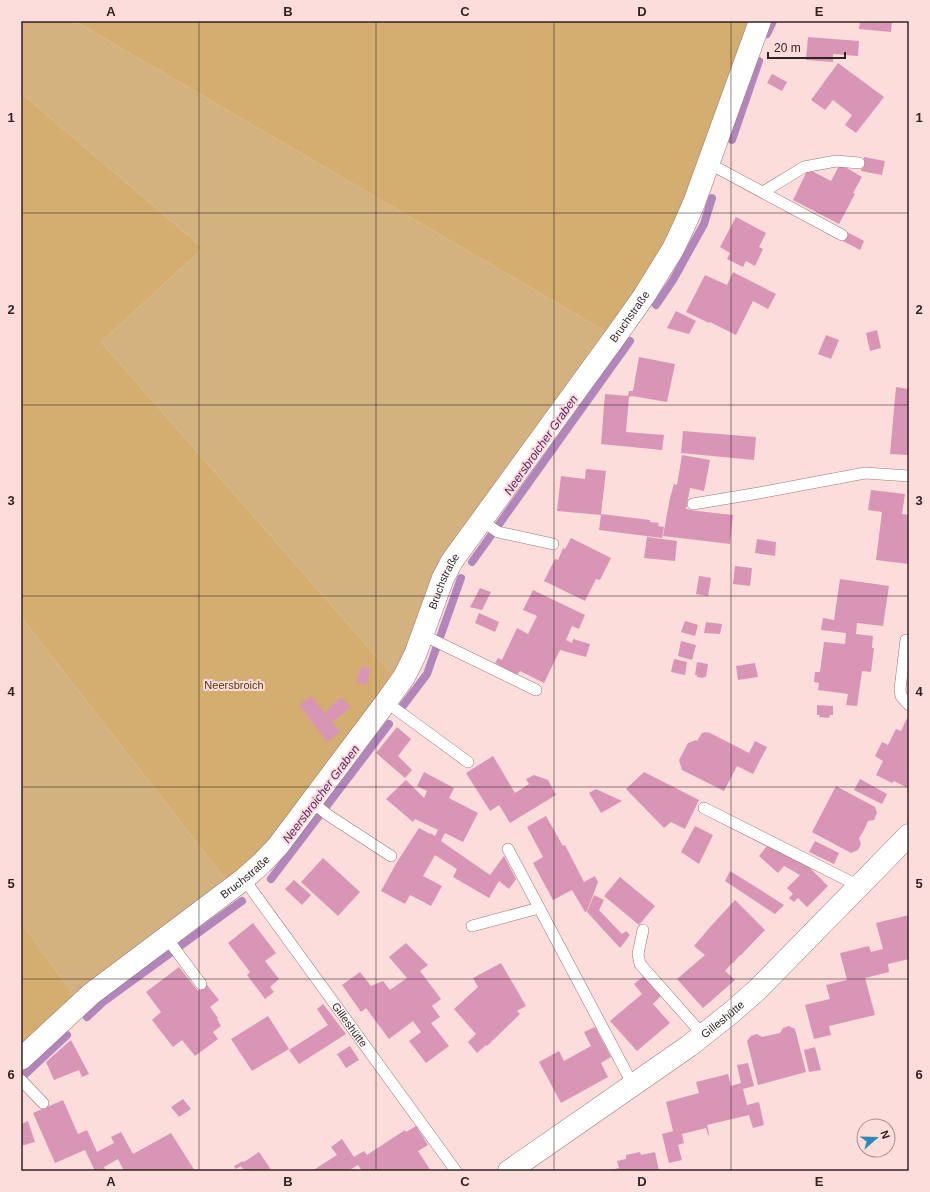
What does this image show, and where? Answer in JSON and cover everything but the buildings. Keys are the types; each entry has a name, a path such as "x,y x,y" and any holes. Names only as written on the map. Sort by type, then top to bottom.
{"street":[{"name":"Bruchstraße","path":"21,1059 91,994 172,946 320,808 391,705 410,666 427,637 444,578 450,566 490,527 615,337 660,272 714,166 760,21"},
{"name":"Gilleshütte","path":"509,1171 633,1085 703,1035 732,1012 758,989 909,835"}],"lane":[{"path":"763,192 804,167 836,161 859,163"},
{"path":"714,166 842,235"},
{"path":"693,504 865,473 909,476"},
{"path":"490,527 553,544"},
{"path":"427,637 536,690"},
{"path":"906,640 899,684 900,693 903,700 909,705"},
{"path":"391,705 468,762"},
{"path":"320,808 392,856"},
{"path":"704,808 858,886"},
{"path":"508,849 633,1085"},
{"name":"Gilleshütte","path":"244,878 456,1171"},
{"path":"472,926 539,908"},
{"path":"643,930 638,954 640,964 703,1035"},
{"path":"172,946 201,984"},
{"path":"22,1082 43,1103"}],"shaded area":[{"path":"22,21 75,21 615,337 509,468 395,678 101,342 203,248 21,93"},
{"path":"21,617 232,888 80,1004 21,922"}],"green space":[{"path":"75,21 760,21 682,214 615,337"},
{"name":"Neersbroich","path":"21,93 203,248 101,342 395,678 232,888 21,617"},
{"path":"21,922 80,1004 21,1059"}],"waterway":[{"name":"Neersbroicher Graben","path":"767,34 773,21"},
{"name":"Neersbroicher Graben","path":"732,140 759,61"},
{"name":"Neersbroicher Graben","path":"656,305 673,280 704,224 712,198"},
{"name":"Neersbroicher Graben","path":"472,562 630,341"},
{"name":"Neersbroicher Graben","path":"402,707 427,674 461,578"},
{"name":"Neersbroicher Graben","path":"271,879 389,724"},
{"name":"Neersbroicher Graben","path":"87,1017 103,1002 242,901"},
{"name":"Neersbroicher Graben","path":"21,1078 67,1035"}]}
